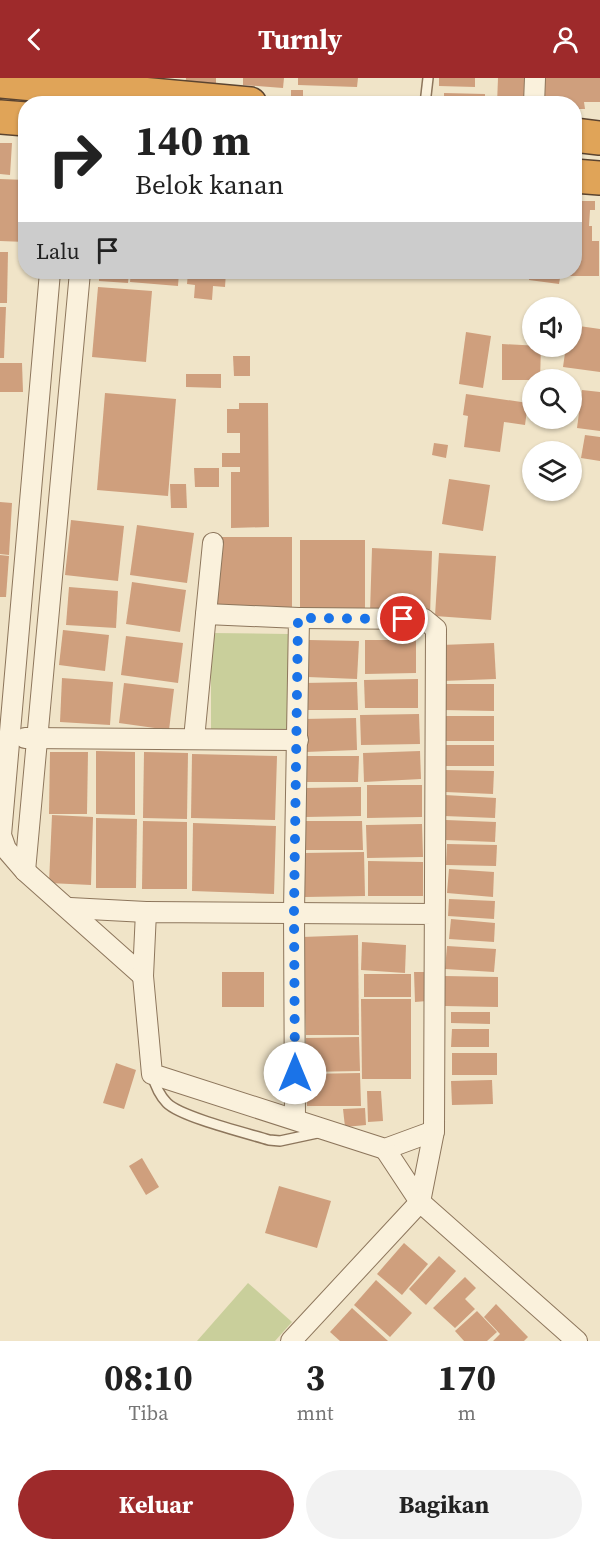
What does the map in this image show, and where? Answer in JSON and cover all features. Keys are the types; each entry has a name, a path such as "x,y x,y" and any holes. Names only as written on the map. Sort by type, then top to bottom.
{"highway":[{"path":"0,81 163,96"},
{"path":"0,117 18,118"},
{"path":"582,136 600,138"},
{"path":"582,177 600,178"}],"street":[{"path":"534,96 535,78"},
{"path":"49,279 1,835 6,849 25,871 70,908 143,976"},
{"path":"25,871 79,279"},
{"path":"194,739 213,543"},
{"path":"206,614 298,618 424,619 436,629 434,1131 420,1202 291,1341"},
{"path":"295,1119 294,911 298,618"},
{"path":"10,738 298,740"},
{"path":"70,908 146,912 294,911 434,915"},
{"path":"146,912 143,976 152,1074 385,1149 434,1131"},
{"path":"385,1149 420,1202 577,1341"}],"lane":[{"path":"426,96 428,78"},
{"path":"152,1074 156,1087 170,1106 221,1125 280,1141 327,1131"}],"green space":[{"path":"211,633 288,634 288,734 211,733"},
{"path":"248,1283 292,1322 275,1341 197,1341"}],"building":[{"path":"186,78 216,78 216,87 185,85"},
{"path":"243,78 284,78 283,88 243,85"},
{"path":"298,78 358,78 357,87 298,85"},
{"path":"439,78 475,78 475,87 439,86"},
{"path":"498,78 524,78 524,96 497,96"},
{"path":"543,78 600,78 600,102 584,102 585,109 582,109 582,96 543,96"},
{"path":"291,90 303,90 303,96 291,96"},
{"path":"444,93 485,94 485,96 444,96"},
{"path":"0,143 12,143 10,175 0,174"},
{"path":"0,179 18,180 18,242 0,241"},
{"path":"582,201 595,201 595,210 590,210 589,226 592,226 592,241 599,241 599,276 582,276"},
{"path":"0,252 8,252 7,303 0,303"},
{"path":"99,279 128,279 128,283 99,281"},
{"path":"130,279 178,279 178,286 130,282"},
{"path":"187,279 226,279 225,287 213,286 212,300 194,298 195,285 187,284"},
{"path":"529,279 560,279 559,284"},
{"path":"98,287 152,291 146,362 92,357"},
{"path":"0,307 6,307 4,358 0,358"},
{"path":"582,326 600,329 600,372 563,367 564,357 582,357"},
{"path":"466,332 491,336 483,388 459,384"},
{"path":"502,344 522,345 522,357 541,357 540,369 522,369 522,380 502,380"},
{"path":"233,356 250,356 250,376 234,376"},
{"path":"0,363 22,363 23,392 0,392"},
{"path":"186,374 221,374 221,388 186,387"},
{"path":"582,390 600,392 600,431 582,429"},
{"path":"105,393 176,399 168,496 97,490"},
{"path":"466,394 522,402 522,425 504,422 500,452 464,447 468,416 463,415"},
{"path":"239,403 268,403 269,527 231,528 231,472 240,472 240,467 222,467 222,453 240,453 240,433 227,433 227,409 239,409"},
{"path":"585,435 600,437 600,461 582,458"},
{"path":"434,443 448,445 446,458 432,455"},
{"path":"194,468 219,468 219,487 195,487"},
{"path":"449,479 490,485 483,531 442,524"},
{"path":"170,484 186,484 187,508 171,508"},
{"path":"0,502 12,503 9,555 0,554"},
{"path":"71,520 124,526 118,581 65,575"},
{"path":"137,525 194,533 187,583 130,575"},
{"path":"217,537 292,537 292,612 218,612"},
{"path":"300,540 365,540 365,614 300,614"},
{"path":"372,548 432,551 430,615 370,613"},
{"path":"439,553 496,556 491,620 435,616"},
{"path":"0,555 9,556 6,597 0,597"},
{"path":"132,582 186,590 180,632 126,624"},
{"path":"69,587 118,591 116,628 66,625"},
{"path":"63,630 109,635 105,671 59,665"},
{"path":"126,636 183,643 178,683 121,675"},
{"path":"309,640 359,641 357,679 308,677"},
{"path":"365,640 416,640 416,673 365,674"},
{"path":"494,643 496,679 442,681 441,645"},
{"path":"62,678 113,682 110,725 60,722"},
{"path":"418,679 418,708 365,708 364,680"},
{"path":"357,682 358,710 304,710 304,683"},
{"path":"124,683 174,689 169,730 119,723"},
{"path":"443,684 494,684 494,711 443,710"},
{"path":"419,714 420,744 361,745 360,715"},
{"path":"445,716 494,716 494,741 445,741"},
{"path":"356,718 357,750 305,752 303,719"},
{"path":"445,745 494,745 494,766 445,766"},
{"path":"96,751 135,752 135,815 96,814"},
{"path":"420,751 421,779 364,782 363,753"},
{"path":"50,752 88,752 87,814 49,814"},
{"path":"144,752 188,753 187,819 143,818"},
{"path":"192,754 277,756 275,820 191,818"},
{"path":"303,756 359,756 358,782 303,782"},
{"path":"445,770 494,771 493,794 445,792"},
{"path":"367,785 422,785 422,817 367,818"},
{"path":"361,787 361,816 305,817 304,788"},
{"path":"445,795 496,798 495,818 444,816"},
{"path":"52,815 93,817 91,885 49,883"},
{"path":"96,818 137,819 136,888 96,888"},
{"path":"446,820 496,822 495,842 445,840"},
{"path":"143,821 187,822 187,889 142,889"},
{"path":"304,821 362,821 363,850 305,850"},
{"path":"193,823 276,826 274,894 192,891"},
{"path":"422,824 423,857 367,858 366,825"},
{"path":"447,844 497,845 496,866 446,865"},
{"path":"364,852 365,896 305,897 304,853"},
{"path":"368,861 423,862 423,896 368,896"},
{"path":"449,869 494,872 493,897 447,893"},
{"path":"449,899 495,901 494,919 448,916"},
{"path":"451,919 495,923 494,942 449,939"},
{"path":"358,935 359,1035 306,1035 302,937"},
{"path":"362,942 406,945 405,973 361,970"},
{"path":"447,946 496,949 494,972 445,969"},
{"path":"222,972 264,972 264,1007 222,1007"},
{"path":"414,972 427,972 427,1001 415,1002"},
{"path":"364,974 411,974 411,997 364,997"},
{"path":"445,976 498,977 498,1007 445,1006"},
{"path":"361,999 411,999 411,1079 362,1079"},
{"path":"451,1012 490,1012 490,1024 451,1023"},
{"path":"452,1029 489,1029 489,1047 451,1047"},
{"path":"359,1037 360,1071 306,1072 306,1038"},
{"path":"452,1053 497,1053 497,1075 452,1075"},
{"path":"116,1063 136,1070 124,1109 103,1103"},
{"path":"360,1073 361,1106 307,1106 306,1074"},
{"path":"492,1080 493,1104 452,1105 451,1081"},
{"path":"367,1091 381,1091 383,1121 368,1122"},
{"path":"365,1108 366,1125 345,1127 343,1109"},
{"path":"142,1158 159,1187 146,1195 129,1166"},
{"path":"279,1186 331,1201 317,1248 265,1233"},
{"path":"404,1243 428,1264 402,1295 377,1274"},
{"path":"439,1256 456,1271 426,1305 409,1289"},
{"path":"465,1277 476,1288 465,1299 475,1309 455,1328 433,1308"},
{"path":"376,1280 412,1313 390,1337 354,1305"},
{"path":"496,1304 528,1337 524,1341 493,1341 500,1334 484,1317"},
{"path":"352,1308 388,1341 340,1341 330,1332"},
{"path":"477,1311 497,1332 487,1341 464,1341 455,1331"}],"route":[{"path":"295,1073 294,911 298,618 403,619"}]}
